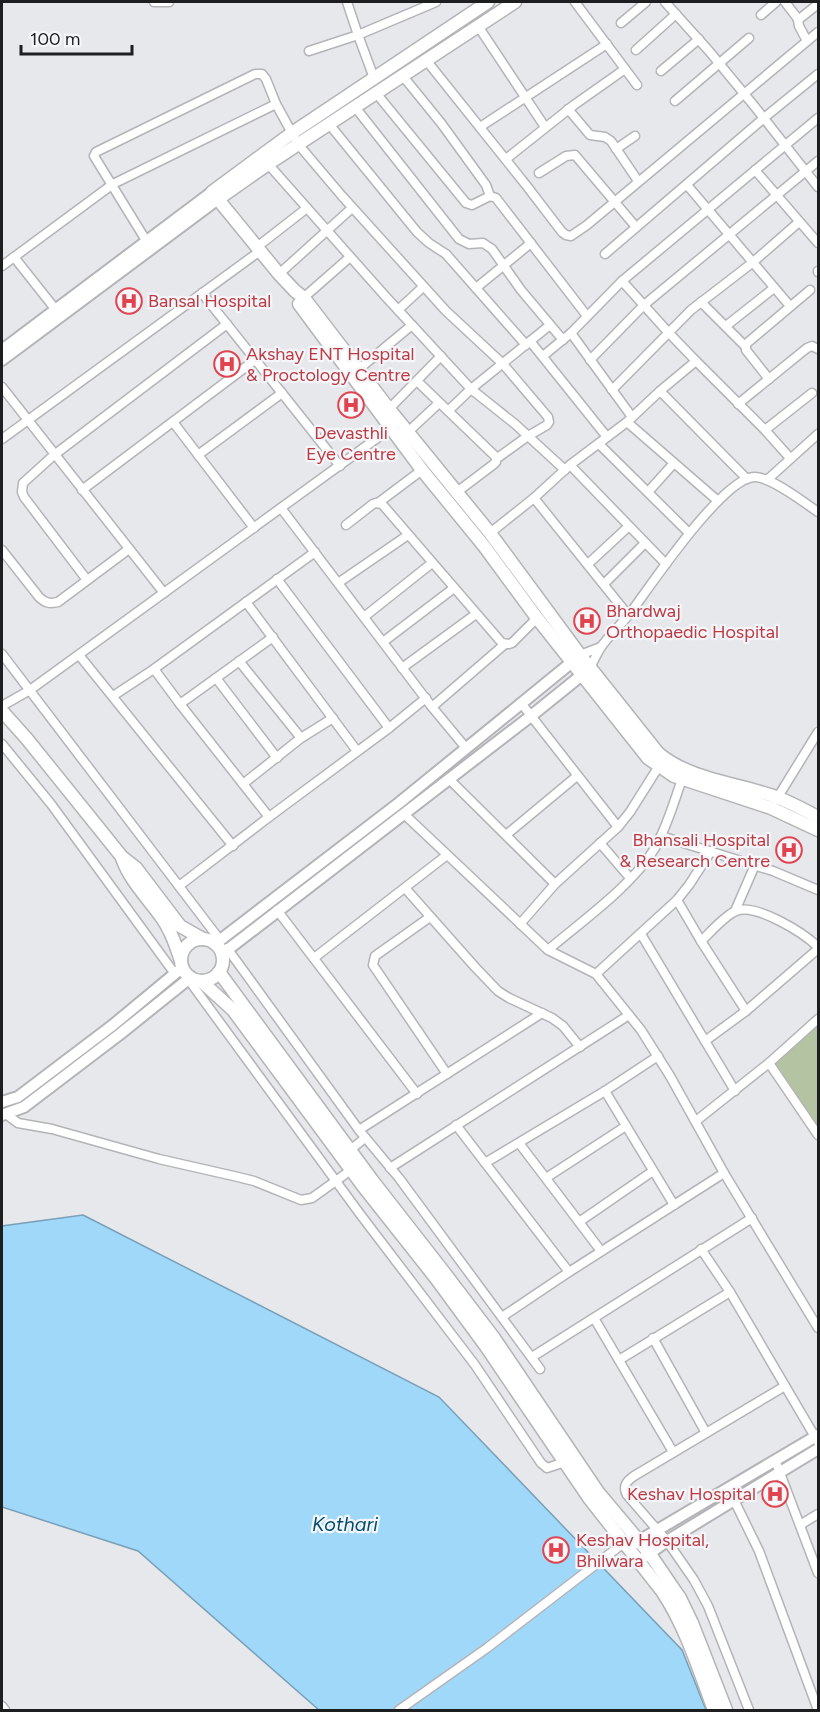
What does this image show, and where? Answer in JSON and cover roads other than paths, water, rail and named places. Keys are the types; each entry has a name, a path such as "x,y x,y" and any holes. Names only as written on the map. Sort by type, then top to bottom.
{"main road":[{"path":"215,195 295,139 374,78 488,2"},
{"path":"215,195 268,164 295,139 329,124 515,2"},
{"path":"215,195 359,369 490,533 576,659"},
{"path":"299,297 422,470 484,546 537,618 658,753 671,763 697,775 774,803 819,830"},
{"path":"586,671 648,758 658,766 682,779 819,817"},
{"path":"2,711 122,857 136,868 180,926 217,945 222,963 219,972 211,979 186,973"},
{"path":"122,857 127,871 172,936 186,973 233,1010 270,1051 350,1150 494,1338 631,1543"},
{"path":"186,973 183,952 187,945 193,941 217,945"},
{"path":"219,972 351,1170 485,1345 590,1498 680,1598 726,1710"},
{"path":"645,1557 682,1628 714,1710"}],"street":[{"path":"154,2 170,2"},
{"path":"347,2 374,78"},
{"path":"309,51 358,35 418,5 436,2"},
{"path":"575,2 637,85"},
{"path":"621,23 646,2"},
{"path":"665,2 719,63 819,187"},
{"path":"760,15 776,2"},
{"path":"785,2 798,19 807,41"},
{"path":"798,19 819,4"},
{"path":"636,50 676,14"},
{"path":"478,26 545,127"},
{"path":"426,60 566,235 573,235 819,32"},
{"path":"675,101 749,38"},
{"path":"661,71 699,39"},
{"path":"480,127 607,44"},
{"path":"506,159 568,109 625,69"},
{"path":"147,242 113,184 97,162 94,156 98,150 255,74 264,76 295,139 352,208 446,311 502,364 549,420 547,425 496,459 494,464 457,492"},
{"path":"605,254 819,74"},
{"path":"402,75 486,185 490,196"},
{"path":"376,93 466,202 474,204 490,196 496,198 587,316"},
{"path":"2,266 113,184 276,104"},
{"path":"355,107 459,239 469,244 488,245 563,340"},
{"path":"568,109 590,135 608,139 638,182"},
{"path":"543,356 571,333 622,281 819,118"},
{"path":"329,124 417,232 446,254 528,343 543,356 607,437"},
{"path":"616,149 635,136"},
{"path":"538,173 566,156 575,155 636,227"},
{"path":"590,360 644,305 819,161"},
{"path":"268,164 471,389 567,468 666,564"},
{"path":"754,170 819,243"},
{"path":"687,185 790,306"},
{"path":"2,350 147,242 215,195"},
{"path":"2,360 215,195"},
{"path":"2,439 202,293 308,208"},
{"path":"279,274 352,208"},
{"path":"612,390 668,332 701,302 799,222"},
{"path":"476,288 531,243"},
{"path":"14,257 56,310"},
{"path":"299,297 350,257"},
{"path":"622,281 790,458"},
{"path":"398,310 423,286"},
{"path":"726,326 774,288"},
{"path":"745,346 748,341 810,290"},
{"path":"202,293 339,466"},
{"path":"701,302 745,346 769,379"},
{"path":"87,580 22,492 24,483 54,455 227,324"},
{"path":"448,411 471,389 550,325"},
{"path":"359,369 412,326"},
{"path":"571,333 630,419 674,463 718,501"},
{"path":"738,404 807,348 814,346 819,349"},
{"path":"389,409 441,356"},
{"path":"82,490 255,360"},
{"path":"490,533 630,419 696,361"},
{"path":"417,381 496,459"},
{"path":"2,387 164,593"},
{"path":"660,391 747,479"},
{"path":"198,455 282,393"},
{"path":"765,430 812,393"},
{"path":"408,432 439,403"},
{"path":"173,422 254,528"},
{"path":"2,706 30,690 79,655 391,428"},
{"path":"767,480 819,434"},
{"path":"599,444 689,533"},
{"path":"648,492 674,463"},
{"path":"346,525 422,470"},
{"path":"217,945 277,910 531,716 586,671 601,647 628,615 689,533 729,490 754,477 767,480 819,512"},
{"path":"534,498 628,615"},
{"path":"378,503 499,641 505,644"},
{"path":"281,508 432,707 466,748"},
{"path":"588,564 629,526"},
{"path":"338,583 408,535"},
{"path":"604,584 645,543"},
{"path":"2,550 39,597 49,603 58,602 129,549"},
{"path":"112,696 154,669 315,552"},
{"path":"364,617 432,563"},
{"path":"277,579 389,728"},
{"path":"383,642 454,588"},
{"path":"246,602 357,751"},
{"path":"402,668 476,614"},
{"path":"432,707 505,644 512,643 537,618"},
{"path":"180,704 273,637"},
{"path":"217,945 399,803 576,659 601,647"},
{"path":"2,654 179,886 217,945 390,1168 540,1369"},
{"path":"79,655 233,846"},
{"path":"239,661 301,738"},
{"path":"154,669 269,817"},
{"path":"216,678 277,758"},
{"path":"179,886 426,698"},
{"path":"521,703 618,827"},
{"path":"243,784 301,738 333,718"},
{"path":"774,803 819,732"},
{"path":"2,744 186,973 336,1182 475,1365 541,1463 547,1467 565,1462"},
{"path":"520,924 555,884 618,827 630,812 658,766"},
{"path":"506,835 577,776"},
{"path":"449,779 555,884"},
{"path":"548,950 615,893 644,863 661,836 682,779"},
{"path":"404,814 548,950 596,974 641,1030 658,1056 724,1173 819,1328"},
{"path":"661,836 773,871 819,890"},
{"path":"600,843 630,878"},
{"path":"596,974 677,900 711,851"},
{"path":"314,958 447,855"},
{"path":"701,941 735,911 755,865"},
{"path":"405,888 498,991 563,1026 580,1047"},
{"path":"677,900 746,1011"},
{"path":"277,910 417,1094"},
{"path":"705,1041 746,1011 819,948 795,929 761,913 751,910 735,911"},
{"path":"430,916 375,956 373,965 447,1074"},
{"path":"642,934 735,1091"},
{"path":"2,1102 18,1097 186,973"},
{"path":"4,1114 24,1107 120,1034 186,973"},
{"path":"350,1150 362,1134 417,1094 542,1013"},
{"path":"390,1168 629,1015"},
{"path":"696,1121 769,1063 819,1019"},
{"path":"485,1163 605,1091 658,1056"},
{"path":"769,1063 819,1135"},
{"path":"605,1091 674,1205"},
{"path":"4,1114 18,1123 254,1181 301,1200 312,1198 351,1170"},
{"path":"456,1125 569,1272"},
{"path":"546,1178 626,1126"},
{"path":"519,1143 601,1251"},
{"path":"579,1222 653,1171"},
{"path":"502,1317 724,1173"},
{"path":"532,1357 752,1218"},
{"path":"399,1710 631,1543 817,1438 730,1292 701,1249"},
{"path":"619,1360 730,1292"},
{"path":"594,1318 674,1452"},
{"path":"653,1338 706,1433"},
{"path":"749,1710 694,1580 667,1541 627,1495 625,1485 634,1476 785,1386"},
{"path":"645,1557 667,1541 819,1449"},
{"path":"775,1460 819,1573"},
{"path":"735,1500 759,1551 818,1710"},
{"path":"800,1525 819,1514"},
{"path":"2,1706 5,1710"}],"water":[{"name":"Kothari","path":"83,1215 439,1397 682,1650 706,1710 319,1710 138,1551 2,1507 2,1226"}],"place":[{"name":"Bansal Hospital","path":"129,301"},
{"name":"Akshay ENT Hospital & Proctology Centre","path":"227,364"},
{"name":"Devasthli Eye Centre","path":"351,405"},
{"name":"Bhardwaj Orthopaedic Hospital","path":"587,621"},
{"name":"Bhansali Hospital & Research Centre","path":"789,850"},
{"name":"Keshav Hospital","path":"775,1494"},
{"name":"Keshav Hospital, Bhilwara","path":"556,1550"}]}
